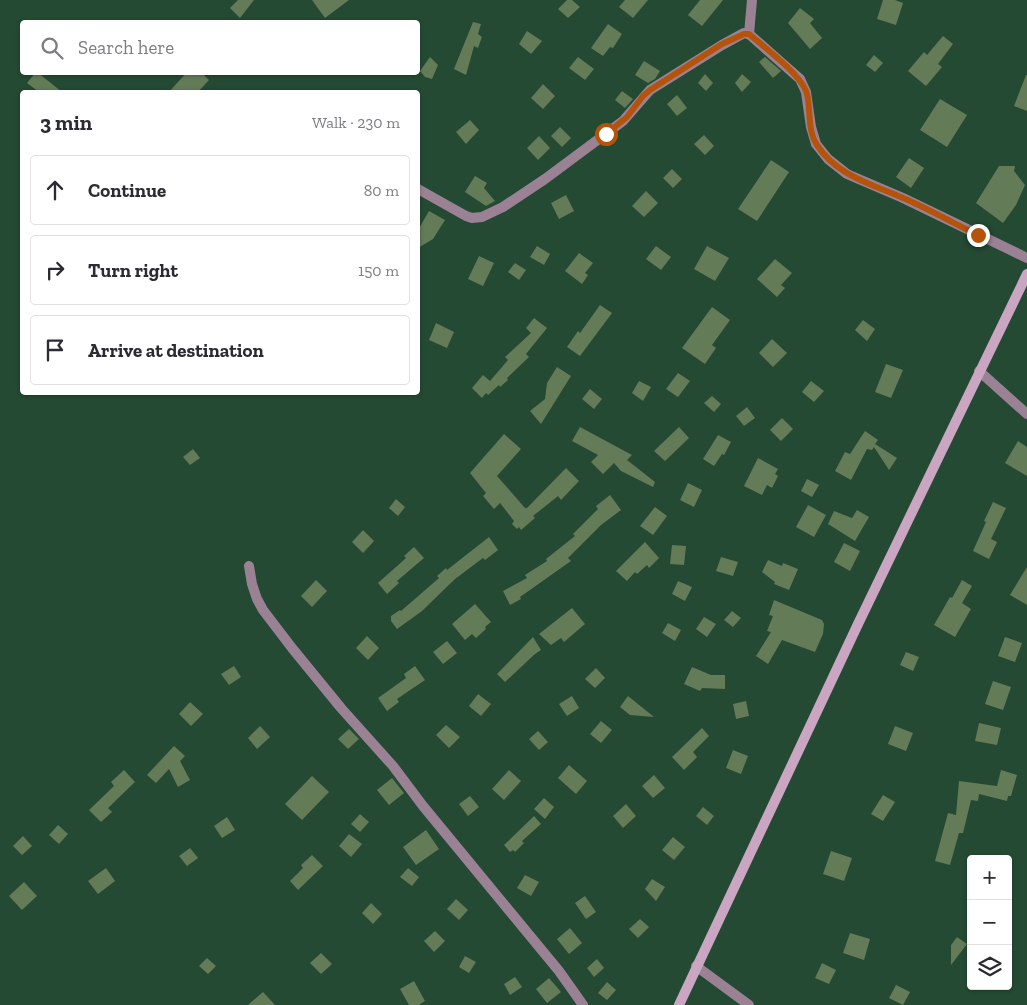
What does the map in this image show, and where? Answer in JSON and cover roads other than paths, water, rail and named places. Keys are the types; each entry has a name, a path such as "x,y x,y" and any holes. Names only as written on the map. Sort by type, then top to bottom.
{"main road":[{"path":"678,1005 979,370 1027,274"}],"street":[{"path":"749,34 752,0"},
{"path":"420,191 466,216 482,217 503,207 536,186 623,121 650,90 722,44 744,34 749,34 800,80 806,92 811,127 816,144 828,160 847,174 903,198 1027,258"},
{"path":"979,370 1027,414"},
{"path":"249,566 252,584 263,610 341,708 393,766 423,806 559,971 583,1005"},
{"path":"696,966 749,1005"}]}
